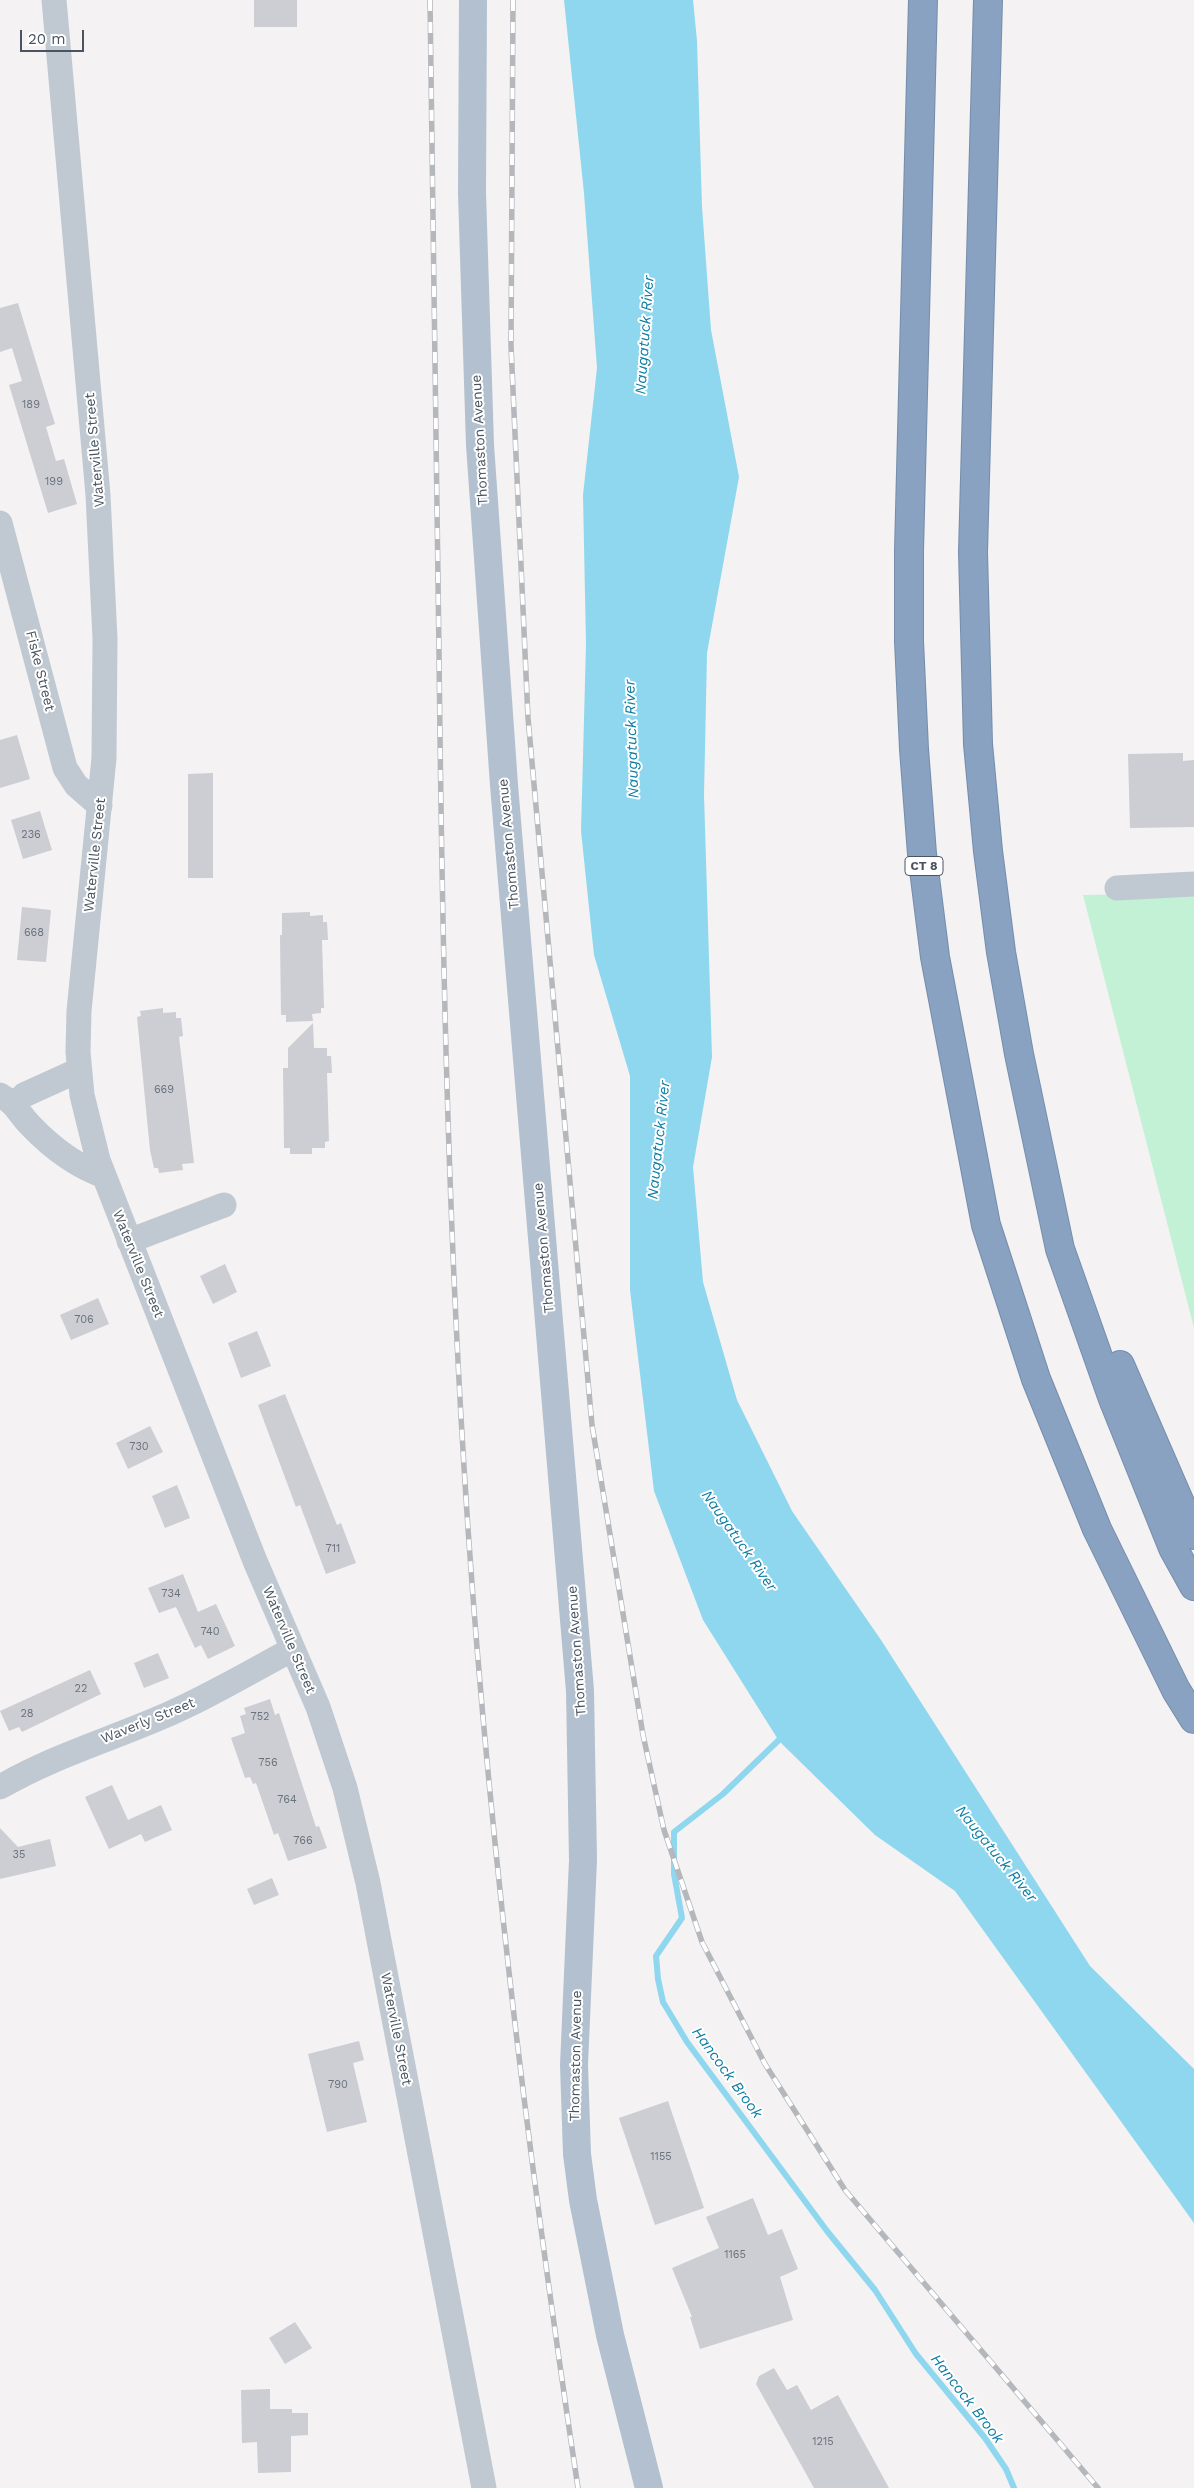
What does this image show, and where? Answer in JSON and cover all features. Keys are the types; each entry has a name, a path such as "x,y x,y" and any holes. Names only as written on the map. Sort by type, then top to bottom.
{"highway":[{"name":"CT 8","path":"923,0 909,551 909,641 914,749 921,835 935,957 986,1225 1036,1379 1097,1529 1176,1690 1194,1719"},
{"path":"988,0 973,552 974,641 978,744 988,851 1001,952 1019,1054 1060,1249 1113,1399 1173,1548 1194,1586"},
{"path":"1019,1054 1079,1253 1129,1388 1194,1536"}],"main road":[{"name":"Thomaston Avenue","path":"473,0 472,193 480,444 500,731 580,1692 583,1835 574,2065 576,2145 583,2200 598,2281 630,2419 649,2488"}],"street":[{"name":"Waterville Street","path":"54,0 100,516 106,706 100,806 79,1011 79,1070 85,1116 104,1176 129,1241 255,1560 330,1741 361,1851 484,2488"},
{"name":"Fiske Street","path":"0,523 65,768 76,785 100,806"},
{"path":"1117,888 1194,884"},
{"path":"79,1070 24,1096 8,1100 31,1126 76,1165 104,1176"},
{"path":"129,1241 224,1205"},
{"name":"Waverly Street","path":"0,1787 55,1758 138,1727 197,1701 293,1649"}],"green space":[{"path":"1194,893 1194,1328 1083,895"}],"water":[{"name":"Naugatuck River","path":"564,0 693,0 697,41 702,207 711,330 739,477 707,653 704,795 712,1057 693,1167 703,1282 737,1400 792,1511 881,1640 1090,1966 1194,2069 1194,2223 955,1891 875,1835 779,1741 703,1620 654,1491 630,1290 630,1076 594,955 581,831 586,644 583,495 597,368 584,193"}],"building":[{"path":"254,0 297,0 297,27 254,27"},
{"path":"18,303 55,424 46,427 56,461 64,459 77,504 48,513 9,385 22,381 12,348 0,352 0,308"},
{"path":"17,735 30,779 0,788 0,740"},
{"path":"1183,753 1183,761 1194,760 1194,827 1130,828 1128,754"},
{"path":"213,773 213,878 188,878 188,774"},
{"path":"40,811 52,850 23,859 11,820"},
{"path":"22,907 51,910 46,962 17,960"},
{"path":"310,912 310,916 323,915 323,922 327,922 328,940 322,940 324,1008 321,1008 321,1013 312,1014 313,1021 286,1022 286,1015 281,1015 280,935 282,935 282,913"},
{"path":"163,1008 163,1013 176,1012 176,1018 181,1018 183,1036 179,1037 194,1163 182,1164 183,1170 159,1173 158,1168 154,1168 150,1150 137,1017 141,1016 140,1011"},
{"path":"313,1023 314,1048 327,1048 327,1056 331,1056 332,1073 327,1073 329,1141 325,1142 325,1148 312,1148 312,1154 290,1154 290,1148 284,1148 283,1068 288,1068 288,1048"},
{"path":"225,1264 237,1292 213,1304 200,1276"},
{"path":"98,1298 109,1324 71,1340 60,1315"},
{"path":"257,1331 271,1366 241,1378 228,1343"},
{"path":"285,1394 337,1525 341,1523 356,1563 326,1574 300,1505 296,1507 258,1405"},
{"path":"150,1426 163,1452 128,1469 116,1443"},
{"path":"177,1485 190,1518 165,1528 152,1496"},
{"path":"183,1574 198,1612 216,1604 235,1646 208,1659 201,1645 195,1648 176,1607 159,1613 148,1588"},
{"path":"158,1653 169,1678 144,1688 134,1663"},
{"path":"90,1670 101,1694 22,1732 19,1727 9,1731 0,1711"},
{"path":"270,1699 275,1715 279,1713 316,1827 319,1826 327,1848 288,1861 278,1833 274,1835 256,1783 253,1784 250,1777 245,1778 231,1738 245,1733 240,1716 246,1714 244,1708"},
{"path":"112,1785 128,1820 161,1805 172,1830 145,1842 141,1834 109,1849 85,1797"},
{"path":"0,1828 18,1847 50,1839 56,1866 0,1879"},
{"path":"272,1878 279,1895 254,1905 247,1889"},
{"path":"359,2041 364,2060 353,2063 367,2122 327,2132 308,2054"},
{"path":"668,2101 704,2208 655,2225 619,2118"},
{"path":"753,2198 768,2235 782,2229 798,2269 780,2277 793,2320 700,2349 690,2317 692,2317 672,2268 719,2248 706,2217"},
{"path":"295,2322 312,2348 285,2364 269,2338"},
{"path":"774,2368 787,2390 797,2385 811,2410 838,2395 889,2488 814,2488 756,2384 759,2376"},
{"path":"270,2389 270,2409 292,2409 292,2413 308,2413 308,2435 291,2436 291,2472 258,2473 257,2442 242,2443 241,2390"}],"waterway":[{"name":"Hancock Brook","path":"784,1735 723,1794 674,1832 674,1874 682,1918 656,1956 663,2002 687,2042 827,2231 875,2290 916,2354 985,2438 1006,2469 1014,2488"}],"railway":[{"path":"430,0 444,958 453,1263 464,1467 484,1723 510,1979 542,2234 578,2488"},
{"path":"513,0 511,346 528,718 592,1425 643,1735 664,1830 702,1942 765,2064 845,2190 1098,2488"}]}
